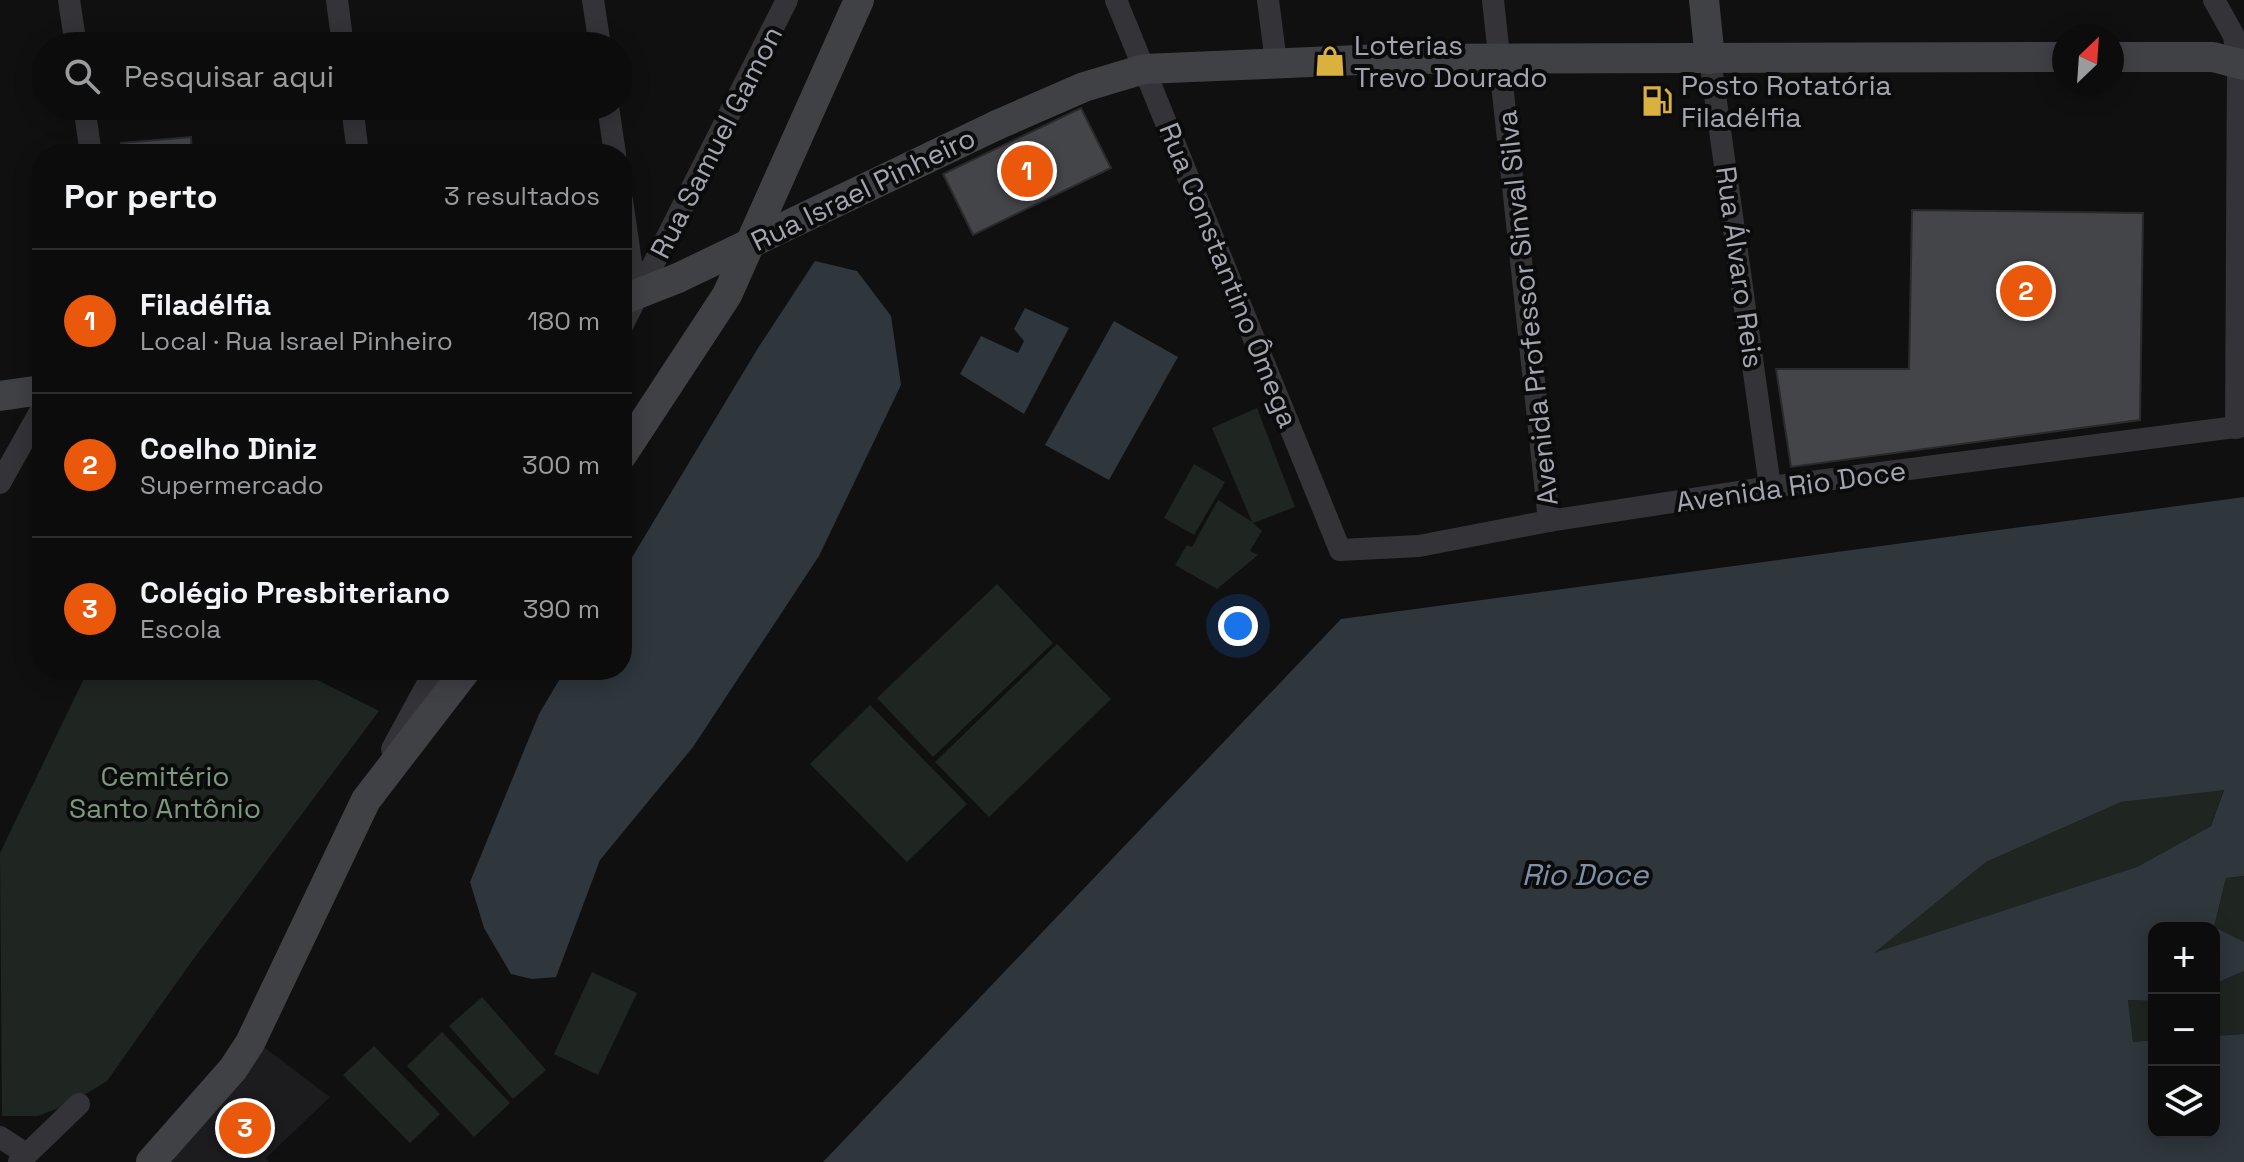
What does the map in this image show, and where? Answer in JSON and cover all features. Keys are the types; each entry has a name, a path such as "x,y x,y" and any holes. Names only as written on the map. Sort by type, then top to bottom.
{"street":[{"path":"69,0 74,32"},
{"path":"337,0 341,32"},
{"path":"593,0 598,32"},
{"name":"Rua Samuel Gamon","path":"632,292 787,0"},
{"path":"632,440 727,295 859,0"},
{"name":"Rua Constantino Ômega","path":"1116,0 1340,550"},
{"path":"1268,0 1276,62"},
{"name":"Avenida Professor Sinval Silva","path":"1493,0 1549,521"},
{"name":"Rua Álvaro Reis","path":"1704,0 1770,487"},
{"path":"2214,0 2235,55 2240,427"},
{"path":"2124,57 2235,55"},
{"name":"Rua Israel Pinheiro","path":"632,297 678,278 997,125 1084,87 1144,69 1276,62 2052,57"},
{"path":"86,120 90,144"},
{"path":"354,120 357,144"},
{"path":"610,120 614,144"},
{"path":"0,396 32,391"},
{"path":"0,483 32,426"},
{"name":"Avenida Rio Doce","path":"1340,550 1419,546 1549,521 1770,487 2240,427"},
{"path":"415,680 416,704"},
{"path":"151,1162 233,1069 250,1043 366,800 429,680"},
{"path":"366,800 458,680"},
{"path":"0,1137 22,1158 79,1104"}],"shaded area":[{"path":"260,1044 330,1097 266,1158 269,1162 160,1162"}],"green space":[{"path":"1257,408 1295,507 1253,523 1262,531 1250,551 1258,555 1217,589 1175,565 1187,545 1192,547 1218,500 1252,522 1212,428"},
{"path":"1194,464 1225,482 1194,535 1164,518"},
{"path":"997,584 1053,643 933,757 877,698"},
{"path":"1057,644 1111,699 989,817 935,762"},
{"name":"Cemitério Santo Antônio","path":"83,680 318,680 379,711 192,961 107,1081 71,1103 38,1116 2,1116 0,853"},
{"path":"870,705 967,804 907,862 810,764"},
{"path":"2224,789 2211,826 2137,867 1871,955 1986,862 2121,802"},
{"path":"2244,876 2242,943 2220,931 2220,922 2215,922 2226,878"},
{"path":"2244,971 2244,1034 2220,1036 2220,981"},
{"path":"592,972 637,993 598,1075 554,1054"},
{"path":"482,997 546,1070 513,1099 449,1026"},
{"path":"2128,1000 2148,1001 2148,1041 2133,1042"},
{"path":"442,1032 510,1103 474,1137 407,1066"},
{"path":"374,1046 440,1114 410,1143 343,1075"}],"water":[{"path":"815,261 857,271 891,316 901,385 819,556 693,747 600,860 556,977 532,979 511,974 484,928 470,882 539,714 559,680 632,680 632,557 758,348"},
{"path":"1025,308 1069,328 1024,414 960,374 981,336 1018,353 1024,341 1014,329"},
{"path":"1114,321 1178,357 1109,480 1045,445"},
{"name":"Rio Doce","path":"2244,497 2244,876 2226,878 2215,922 2148,922 2148,1001 2128,1000 2133,1042 2148,1041 2148,1138 2220,1138 2220,1036 2244,1034 2244,1162 823,1162 1341,619","holes":["2224,790 2211,826 2137,867 1874,953 1986,862 2121,802"]},
{"name":"Rio Doce","path":"2220,930 2244,942 2244,971 2220,981"}],"building":[{"path":"1081,108 1111,168 973,235 943,174"},
{"path":"191,137 191,144 121,144"},
{"path":"1912,210 2143,213 2140,420 1791,467 1776,369 1909,369"}],"place":[{"name":"Loterias Trevo Dourado","path":"1330,61"},
{"name":"Posto Rotatória Filadélfia","path":"1657,101"},
{"name":"Filadélfia","path":"1027,171"},
{"name":"Coelho Diniz","path":"2026,291"},
{"name":"Colégio Presbiteriano","path":"245,1128"}]}
